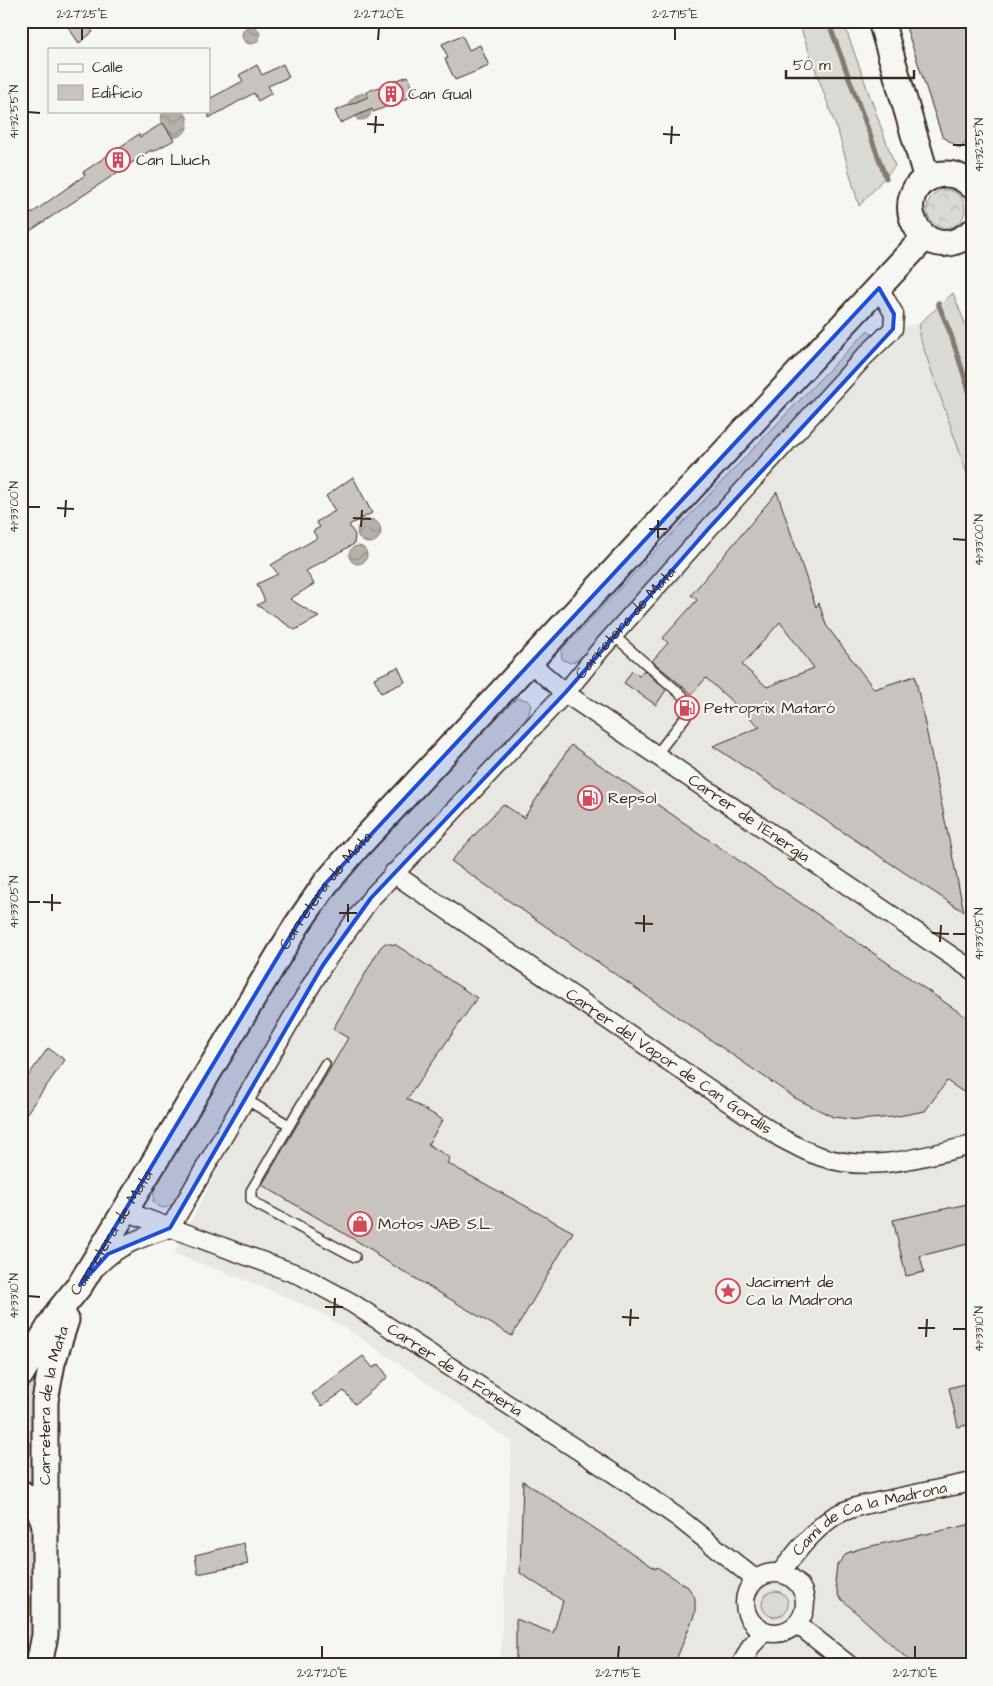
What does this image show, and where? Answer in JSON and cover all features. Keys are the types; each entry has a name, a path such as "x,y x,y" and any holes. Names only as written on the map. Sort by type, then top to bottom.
{"street":[{"path":"881,21 927,179"},
{"path":"972,186 966,180 952,174 943,174 927,179 916,189 911,204 912,219 920,233 925,237 940,243 951,243 962,240 972,232"},
{"name":"Carretera de Mata","path":"80,1285 297,925 326,884 357,847 528,662 925,237"},
{"name":"Carretera de Mata","path":"80,1285 108,1254 139,1239 170,1228 324,965 371,898 565,694 613,635 865,356 893,329 894,314 879,288"},
{"name":"Carrer de l'Energia","path":"528,662 565,694 972,970"},
{"name":"Carrer del Vapor de Can Gordils","path":"394,873 781,1138 803,1150 839,1162 877,1164 972,1145"},
{"name":"Carrer de la Foneria","path":"125,1211 302,1276 352,1303 680,1519 756,1579"},
{"path":"21,1374 59,1311 80,1285"},
{"name":"Carretera de la Mata","path":"45,1635 45,1420 48,1382 60,1337 80,1285"},
{"name":"Camí de Ca la Madrona","path":"780,1574 800,1548 831,1518 863,1506 972,1482"},
{"path":"21,1493 36,1505 44,1522"},
{"path":"770,1573 780,1574 795,1580 804,1594 804,1610 797,1624 792,1628 779,1633 765,1632 751,1622 745,1607 748,1590 756,1579 770,1573"},
{"path":"797,1624 849,1665"},
{"path":"741,1665 751,1646 765,1632"},
{"path":"38,1665 45,1635"},
{"path":"45,1635 47,1665"}],"lane":[{"path":"613,635 684,697 687,715 656,756"},
{"path":"325,1064 251,1191 252,1199 355,1257"},
{"path":"245,1099 289,1125"}],"highlighted area":[{"path":"879,288 894,314 893,329 709,528 565,693 371,898 323,965 170,1228 108,1254 80,1285 297,925 326,883"}],"shaded area":[{"path":"920,323 919,335 972,488 972,1665 500,1665 512,1442 406,1368 318,1311 246,1280 174,1254 323,965 371,898 893,329"}],"green space":[{"path":"798,21 843,21 895,166 859,206 839,135"},
{"path":"946,190 959,196 965,209 959,222 946,228 933,222 927,209 933,196"},
{"path":"953,293 972,341 972,488 919,335 920,323"},
{"path":"868,330 875,337 681,552 578,660 570,663 562,659 561,650"},
{"path":"517,698 527,700 531,705 529,714 523,724 373,883 348,913 323,948 174,1204 165,1208 157,1206 153,1201 154,1190 168,1164 315,921 357,865 421,795"},
{"path":"45,1354 37,1490 21,1480 21,1389"},
{"path":"21,1502 39,1530 32,1665 21,1665"},
{"path":"775,1591 784,1595 788,1604 784,1613 775,1617 766,1613 762,1604 766,1595"}],"water":[{"path":"247,26 255,26 260,31 258,42 247,44 242,39 242,31"},
{"path":"363,93 368,102 370,115 364,120 358,120 350,110 348,103 355,96"},
{"path":"165,112 183,112 187,116 187,129 183,134 172,137 163,123 160,125 162,114"},
{"path":"369,519 378,522 381,531 378,540 369,543 360,540 357,531 360,522"},
{"path":"354,546 362,546 367,551 365,562 354,564 349,559 349,551"}],"building":[{"path":"64,21 84,21 93,32 79,43"},
{"path":"904,21 972,21 972,136 960,149 942,136"},
{"path":"462,35 469,50 480,45 489,66 455,80 445,59 448,58 442,44"},
{"path":"283,64 289,77 268,86 272,93 258,101 254,93 209,118 210,98 243,81 239,75 257,65 262,75"},
{"name":"Can Gual","path":"408,76 416,95 373,112 372,109 340,123 335,111 368,97 366,92"},
{"path":"163,123 174,140 152,152 151,150 21,237 21,221 85,175 83,172 139,134 140,137"},
{"path":"353,477 372,513 349,525 355,535 354,544 306,571 314,584 290,599 319,617 295,630 257,605 265,601 257,584 278,574 271,565 317,538 313,531 320,527 316,522 335,511 326,496"},
{"path":"777,492 816,607 819,603 826,625 874,689 915,676 964,912 713,746 760,727 706,678 692,694 652,661 668,643 663,638 697,600 691,595","holes":["780,622 814,668 767,687 742,665"]},
{"path":"398,667 405,682 381,693 374,678"},
{"path":"644,670 666,690 656,705 624,683 632,671 639,676"},
{"path":"571,745 972,1021 972,1098 947,1081 925,1111 893,1117 859,1120 833,1117 795,1098 451,861 503,804 524,818"},
{"path":"385,943 396,945 477,998 407,1099 443,1120 428,1144 450,1158 447,1163 573,1232 512,1336 262,1185 348,1038 333,1029 380,948"},
{"path":"48,1048 65,1060 21,1121 21,1086"},
{"path":"972,1203 972,1243 920,1256 924,1272 906,1276 893,1220"},
{"path":"363,1356 373,1368 379,1364 388,1377 355,1404 344,1391 322,1406 312,1394"},
{"path":"972,1382 972,1424 958,1427 949,1388"},
{"path":"523,1481 656,1569 657,1567 688,1587 695,1598 695,1613 674,1665 516,1665 516,1619 553,1633 563,1601 520,1573"},
{"path":"972,1524 972,1665 914,1665 839,1597 835,1582 837,1565 847,1553 862,1548"},
{"path":"244,1543 248,1564 198,1574 195,1555"}],"waterway":[{"path":"828,21 886,178"},
{"path":"938,303 951,335 972,400"}],"place":[{"name":"Can Gual","path":"391,94"},
{"name":"Can Lluch","path":"118,160"},
{"name":"Petroprix Mataró","path":"687,708"},
{"name":"Repsol","path":"590,798"},
{"name":"Motos JAB S.L.","path":"360,1224"},
{"name":"Jaciment de Ca la Madrona","path":"728,1291"}]}
